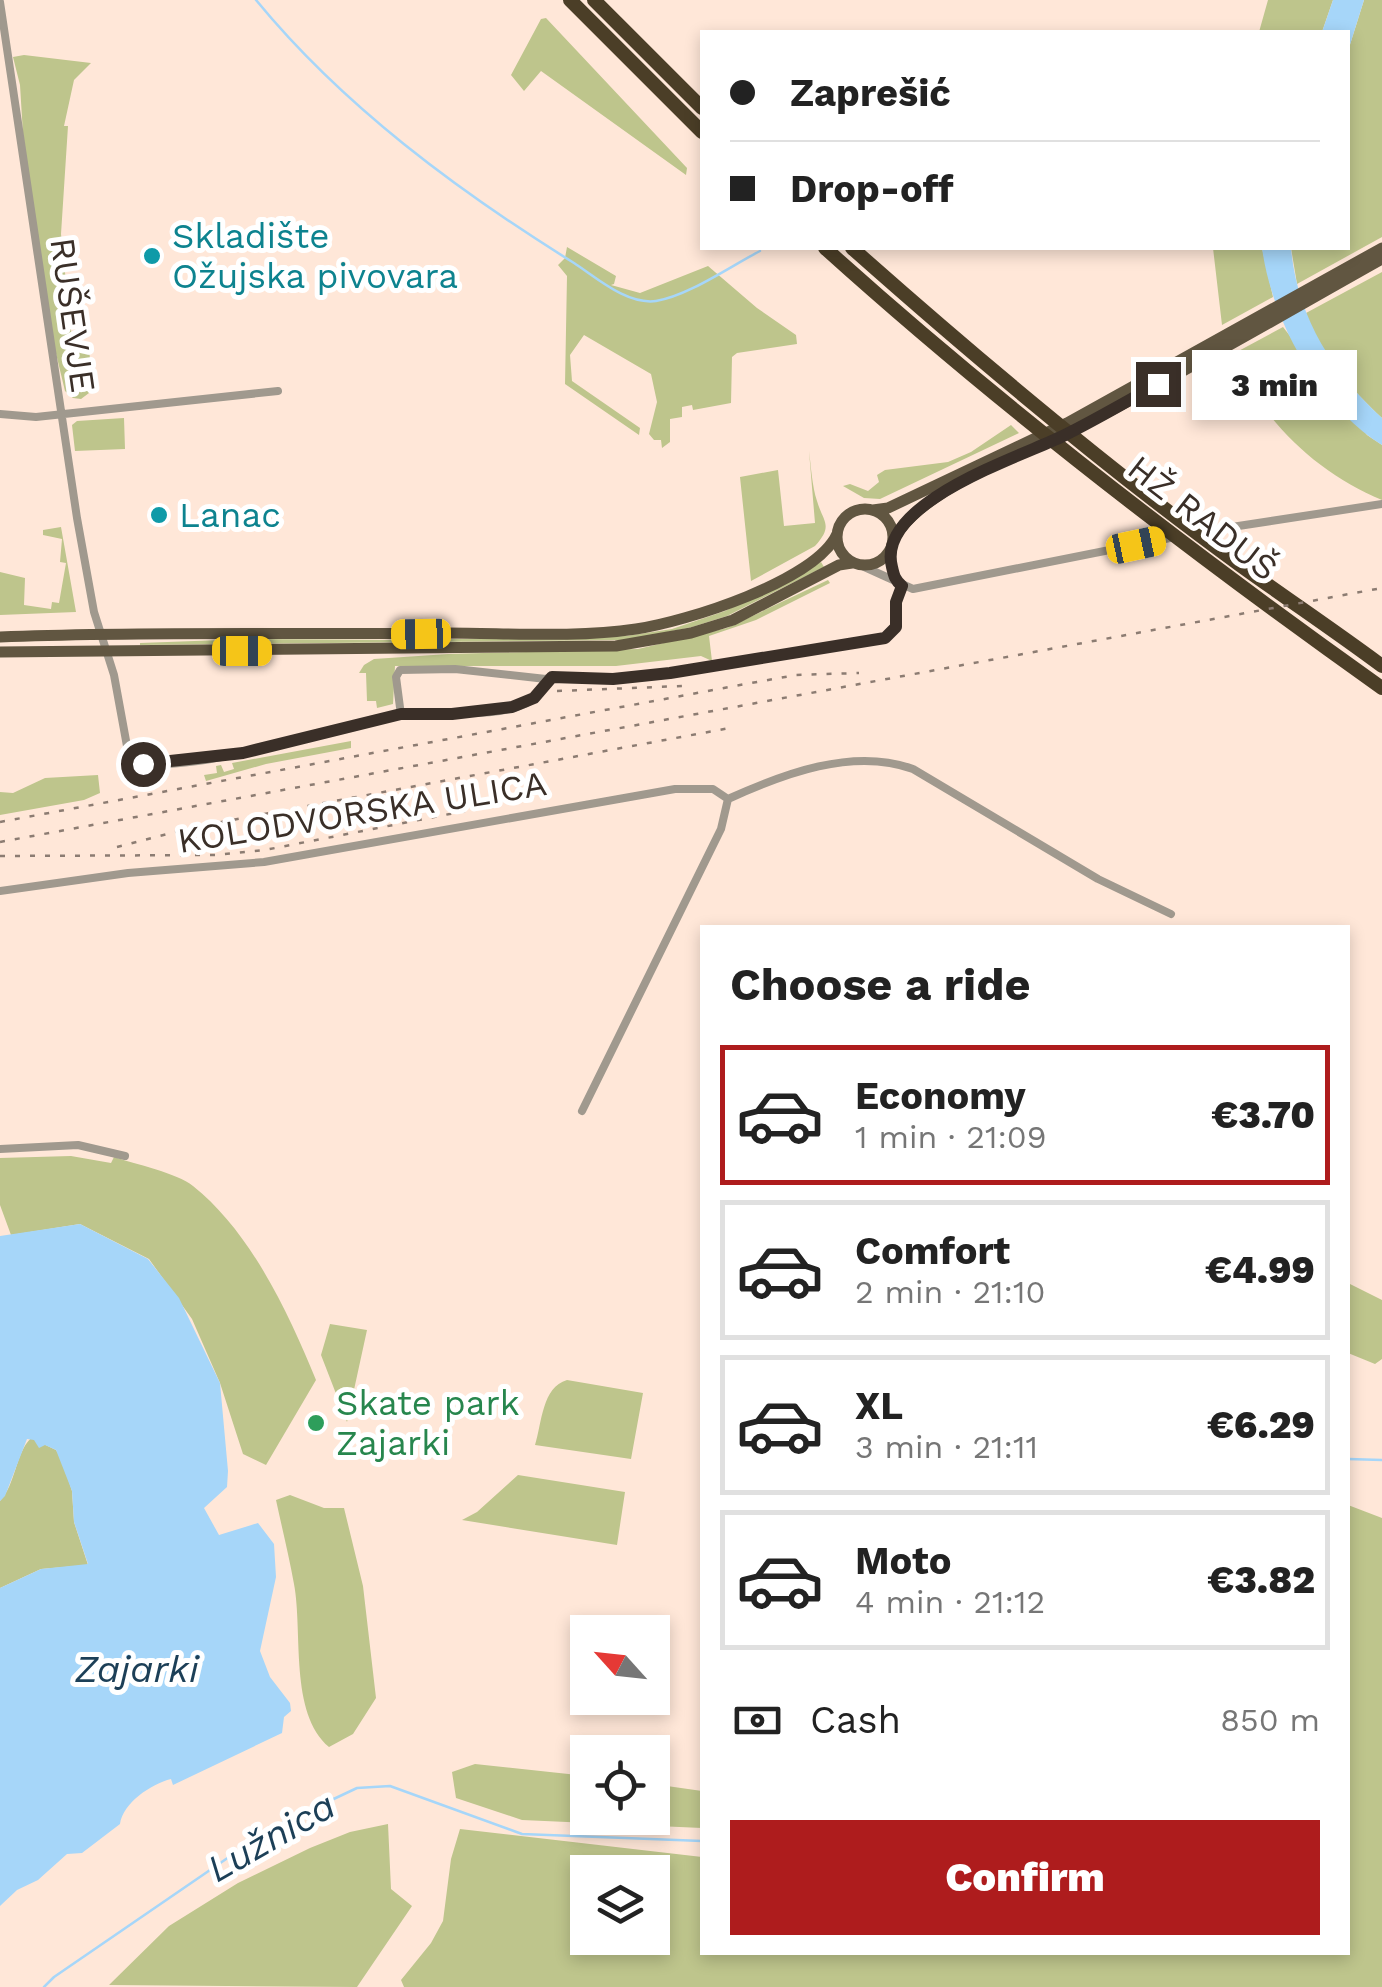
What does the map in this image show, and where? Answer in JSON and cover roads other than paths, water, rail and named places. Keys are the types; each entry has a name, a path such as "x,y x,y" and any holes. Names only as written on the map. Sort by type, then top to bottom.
{"highway":[{"path":"570,0 700,130"},
{"path":"594,0 700,106"},
{"name":"HŽ RADUŠ","path":"827,250 935,344 1146,515 1382,688"},
{"name":"HŽ RADUŠ","path":"854,250 1008,382 1238,564 1382,666"}],"main road":[{"path":"0,652 616,646 691,633 733,620 839,565 877,563 916,512 962,483 1064,435 1381,248"},
{"path":"0,637 568,632 640,628 691,618 736,601 814,559 830,547 847,515 888,508 1055,430 1382,259"},
{"path":"874,510 886,518 892,545"},
{"path":"837,534 840,551 856,564"}],"street":[{"name":"RUŠEVJE","path":"0,2 60,414 100,634 114,675 129,757 138,764 243,753 401,714"},
{"path":"0,414 28,418 278,391"},
{"path":"856,564 913,589 1228,526 1382,504"},
{"path":"546,679 528,703 492,710 401,714 396,677 400,670 455,668 546,679 613,679 885,638 896,627 899,584 892,545"},
{"path":"582,1110 721,829 728,800 791,774 848,762 893,762 929,778 1098,879 1171,914"},
{"name":"KOLODVORSKA ULICA","path":"0,890 128,873 264,862 675,789 713,789 728,800"},
{"path":"0,1149 78,1144 125,1156"}],"water":[{"path":"1333,0 1364,0 1350,45 1350,30 1323,30"},
{"path":"1262,250 1291,250 1309,320 1333,362 1382,418 1382,445 1338,408 1319,384 1287,332 1267,276"},
{"name":"Zajarki","path":"80,1224 148,1259 179,1298 220,1383 227,1487 204,1508 219,1535 258,1523 274,1544 276,1577 260,1651 270,1677 290,1703 291,1711 284,1717 282,1733 173,1785 171,1779 147,1790 126,1809 120,1824 82,1853 67,1854 0,1906 0,1588 41,1569 88,1564 74,1522 72,1491 56,1450 45,1445 39,1448 34,1440 27,1439 0,1501 0,1236"}],"waterway":[{"path":"256,0 326,76 404,144 488,206 623,295 645,301 668,298 760,251"},
{"name":"Lužnica","path":"1350,1459 1382,1460"},
{"name":"Lužnica","path":"44,1987 270,1829 357,1788 390,1786 522,1834 700,1841"}],"railway":[{"path":"0,842 1382,588"},
{"path":"0,822 796,675 859,673"},
{"path":"557,691 682,686"},
{"path":"117,847 194,827 735,727"},
{"path":"0,856 216,855 265,850 465,811"}],"place":[{"name":"Skladište Ožujska pivovara","path":"152,256"},
{"name":"Lanac","path":"159,515"},
{"name":"Skate park Zajarki","path":"316,1423"}]}
